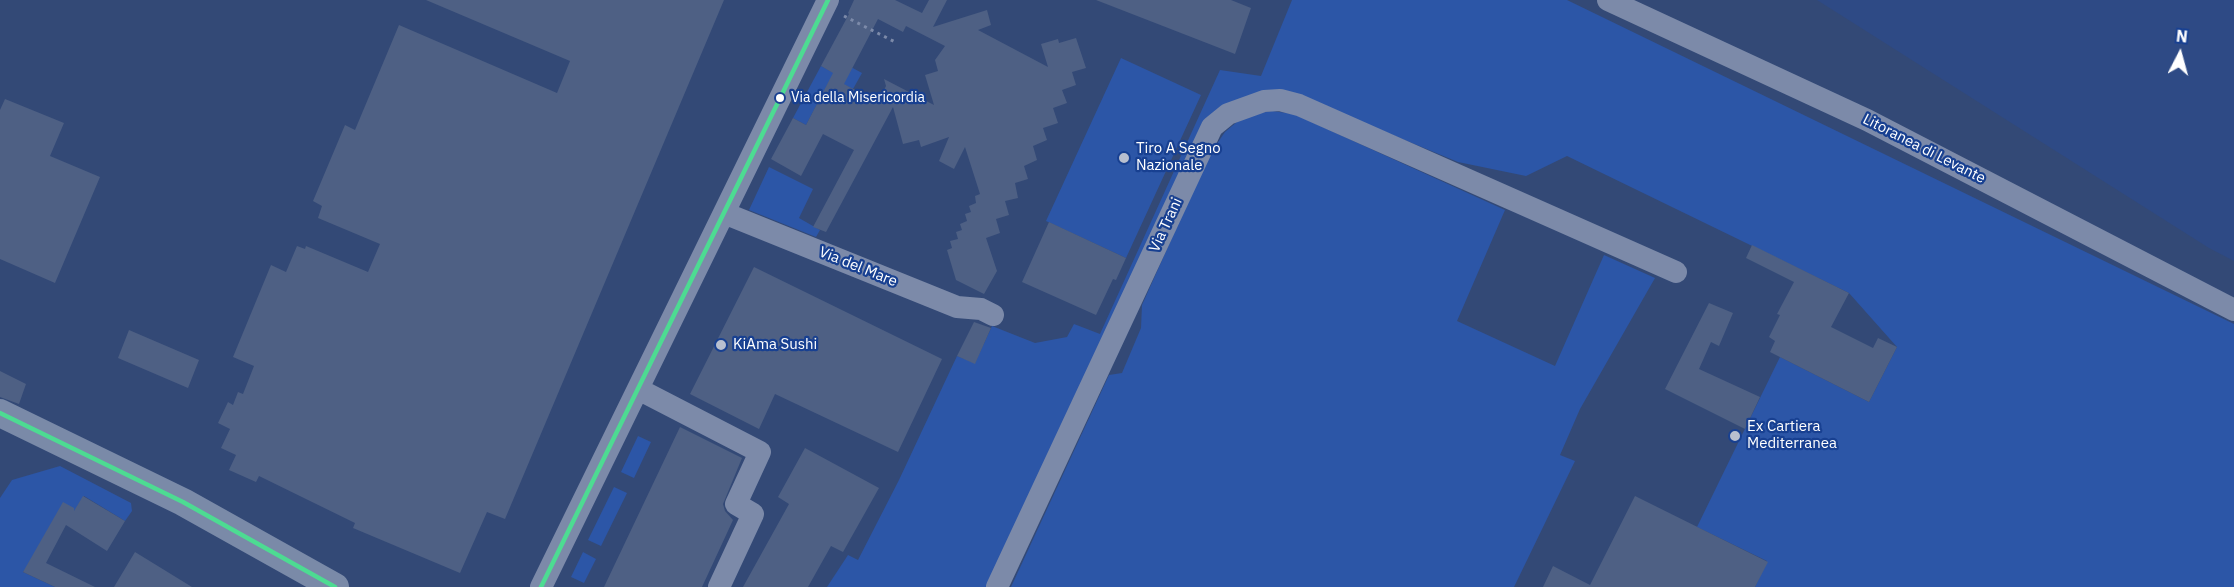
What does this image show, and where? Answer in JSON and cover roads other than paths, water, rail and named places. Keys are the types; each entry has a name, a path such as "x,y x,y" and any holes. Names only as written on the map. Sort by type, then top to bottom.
{"main road":[{"path":"0,413 183,502 335,587"}],"street":[{"path":"542,587 828,0"},
{"name":"Litoranea di Levante","path":"1608,0 1867,120 2234,310"},
{"name":"Via Trani","path":"997,587 1212,127 1228,114 1264,101 1280,100 1299,105 1676,272"},
{"name":"Via del Mare","path":"724,213 957,307 981,309 993,315"},
{"path":"638,389 760,452 736,504 753,514 719,587"}],"place":[{"name":"Via della Misericordia","path":"780,98"},
{"name":"Tiro A Segno Nazionale","path":"1124,158"},
{"name":"KiAma Sushi","path":"721,345"},
{"name":"Ex Cartiera Mediterranea","path":"1735,436"}]}
